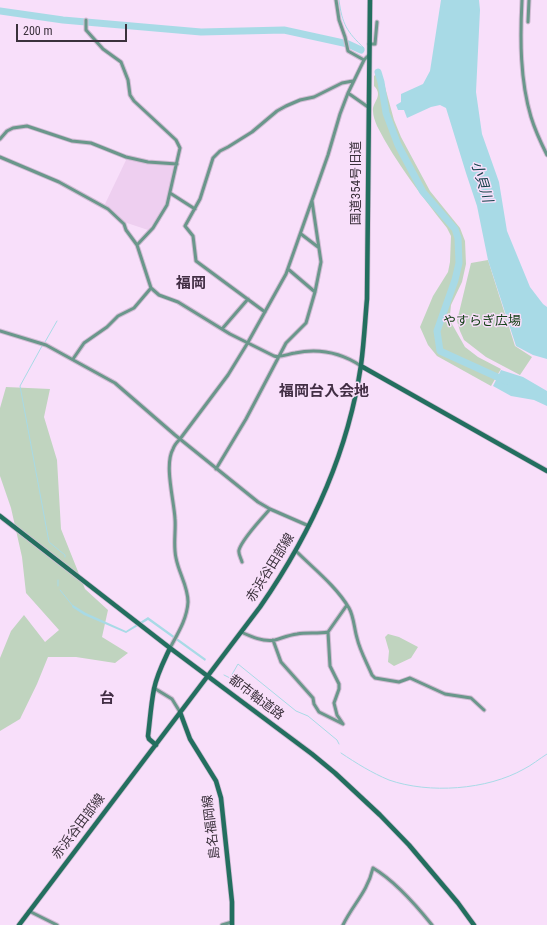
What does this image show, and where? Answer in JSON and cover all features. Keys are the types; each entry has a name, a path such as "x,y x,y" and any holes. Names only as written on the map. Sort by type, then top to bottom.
{"main road":[{"name":"国道354号旧道","path":"361,366 367,299 370,0"},
{"path":"361,366 547,471"},
{"name":"赤浜谷田部線","path":"19,925 274,587 296,551 324,495 337,460 349,418 361,366"},
{"name":"都市軸道路","path":"0,516 170,648 312,754 365,800 409,845 458,903 474,925"},
{"path":"156,745 149,739 148,736 154,688 170,648"},
{"name":"島名福岡線","path":"180,712 190,739 216,781 221,798 232,902 232,924"}],"street":[{"path":"336,0 339,20 348,47 348,52 364,60"},
{"path":"522,0 521,18 524,86 532,119 547,154"},
{"path":"528,22 529,0"},
{"path":"86,22 86,30 103,49 121,62 128,80 130,95 134,101 176,140 180,148 170,193 164,211 153,228 137,245"},
{"path":"369,44 375,44 377,22"},
{"path":"170,648 185,617 188,602 186,586 176,556 174,539 175,520 170,467 173,449 220,387 247,344 288,269 348,93 364,60 369,55"},
{"path":"265,312 196,261 193,236 185,226 200,199 214,158 220,151 252,132 277,111 286,106 300,100 314,98 342,83 354,81"},
{"path":"348,93 368,107"},
{"path":"0,139 7,131 13,128 27,126 72,141 91,143 126,157 148,162 177,164"},
{"path":"0,157 58,182 103,206 124,224 126,230 137,245 151,288 159,295 182,305 247,344 278,357 297,352 321,351 346,357 361,366"},
{"path":"170,193 194,209"},
{"path":"216,469 246,418 286,343 306,323 315,292 321,262 312,201"},
{"path":"301,234 318,247"},
{"path":"288,269 315,292"},
{"path":"73,359 84,343 108,327 118,316 134,308 151,288"},
{"path":"222,329 248,299"},
{"path":"0,331 46,345 115,383 216,469 258,502 270,509 309,526"},
{"path":"242,562 239,552 240,547 270,509"},
{"path":"296,551 327,581 347,604 354,619 357,638 361,649 372,675 375,678 395,682 410,678 445,694 471,698 484,710"},
{"path":"273,640 281,662 290,674 313,698 314,704 319,712 343,724 336,712 334,703 339,689 339,684 330,666 328,632 347,604"},
{"path":"241,632 261,640 273,640 295,634 328,632"},
{"path":"154,688 172,699 180,712"},
{"path":"343,925 364,892 373,868 382,873 419,909 432,925"},
{"path":"29,911 57,925"},
{"path":"222,925 232,924"}],"shaded area":[{"path":"127,158 175,166 164,209 148,230 124,222 105,204"}],"green space":[{"path":"380,71 394,120 401,137 430,191 460,228 465,241 466,264 462,282 451,305 450,315 452,324 465,347 478,357 501,369 491,386 437,356 428,345 420,327 433,296 448,272 451,236 447,228 418,191 401,166 384,140 377,126 373,113 373,108 378,96 377,90 374,86 374,76"},
{"name":"やすらぎ広場","path":"488,260 515,346 532,357 520,375 486,357 464,340 457,321 471,263"},
{"path":"6,387 50,389 44,417 57,460 61,529 85,589 108,610 102,637 128,653 115,663 76,657 48,657 20,719 0,731 0,658 11,631 24,615 45,642 59,630 26,593 22,557 11,508 0,476 0,408"},
{"path":"388,634 399,637 418,647 411,658 394,666 388,662 389,651 385,637"}],"water":[{"name":"小貝川","path":"441,0 479,0 480,10 476,92 482,134 499,182 507,231 530,287 547,307 547,359 533,355 516,346 488,260 477,206 446,108 440,105 431,107 407,118 404,110 398,110 396,105 401,102 401,94 423,84 430,71"},
{"path":"501,370 523,377 547,391 547,406 534,400 511,396 493,386"},
{"path":"73,605 86,613 126,631 148,617 206,659 205,661 148,620 126,633 84,615 72,607"}],"waterway":[{"path":"339,0 346,27 364,48"},
{"path":"0,11 63,20 201,32 284,30 348,44 361,50"},
{"path":"378,72 386,113 398,145 423,192 455,229 458,238 459,263 455,280 437,331 440,351 506,381"},
{"path":"45,342 57,321"},
{"path":"42,346 20,386 49,542 65,555 65,557"},
{"path":"58,580 58,586"},
{"path":"60,590 73,606"},
{"path":"224,675 230,678 238,664 296,711 308,716 337,740 339,744"},
{"path":"341,753 364,768 389,780 422,787 440,788 458,788 493,782 530,766 547,754"}],"district":[{"name":"福岡","path":"191,284"},
{"name":"福岡台入会地","path":"324,392"},
{"name":"台","path":"107,699"}]}
